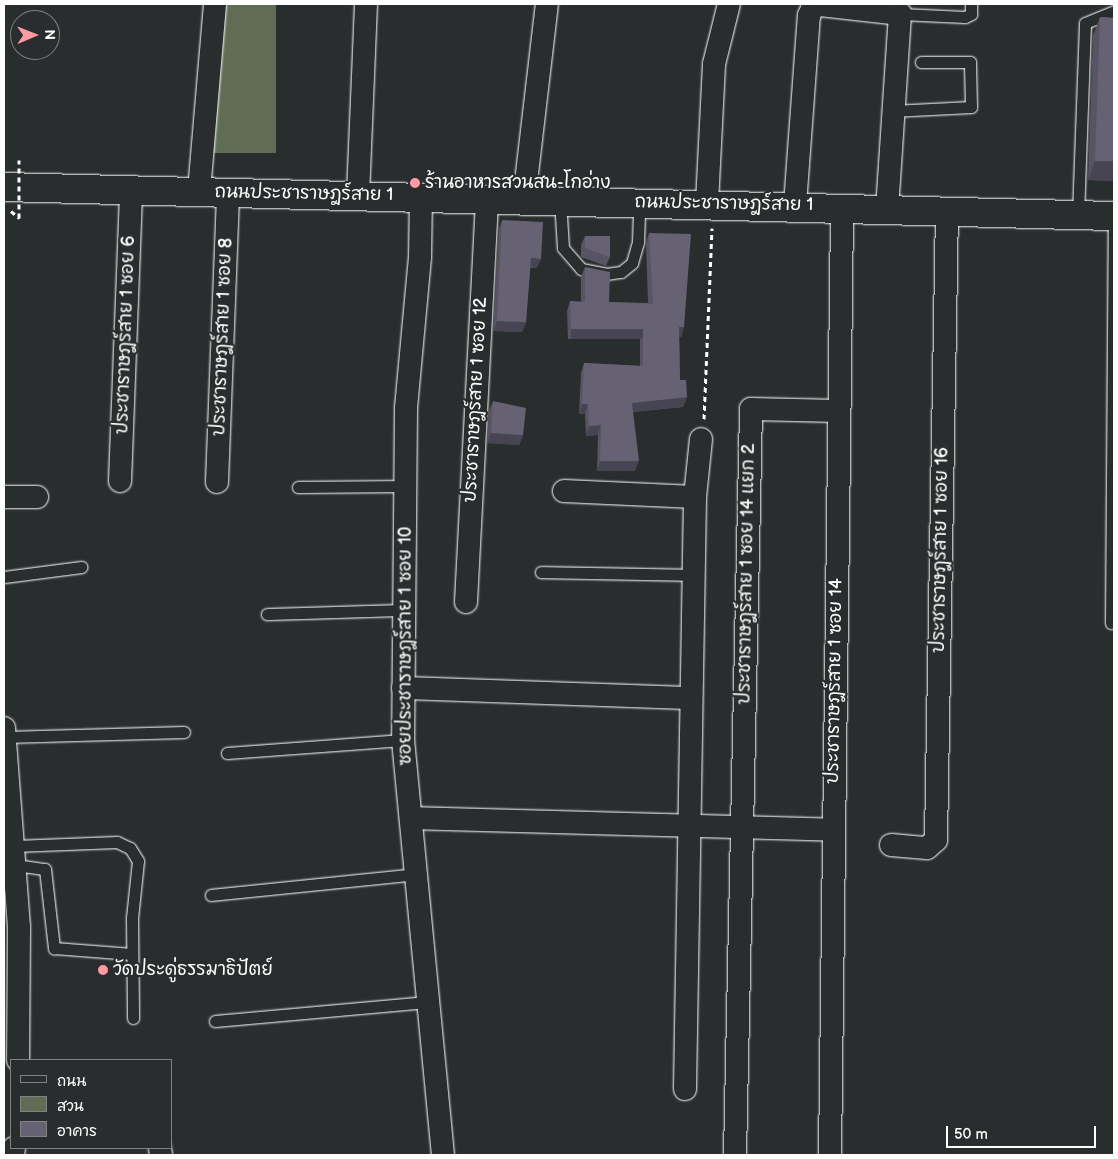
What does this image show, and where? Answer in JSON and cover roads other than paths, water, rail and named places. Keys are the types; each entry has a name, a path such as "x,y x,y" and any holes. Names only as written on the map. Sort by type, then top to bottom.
{"main road":[{"name":"ถนนประชาราษฎร์สาย 1","path":"4,187 795,205 1114,216"}],"street":[{"path":"199,191 215,4"},
{"path":"358,195 366,4"},
{"path":"524,199 547,4"},
{"path":"710,203 714,64 729,4"},
{"path":"795,205 812,8 900,9 887,208"},
{"name":"ประชาราษฎร์สาย 1 ซอย 6","path":"120,481 131,190"},
{"name":"ประชาราษฎร์สาย 1 ซอย 8","path":"217,482 228,192"},
{"name":"ซอยประชาราษฎร์สาย 1 ซอย 10","path":"421,196 420,257 406,410 407,486 403,740 430,1002 443,1155"},
{"name":"ประชาราษฎร์สาย 1 ซอย 12","path":"466,602 487,198"},
{"name":"ประชาราษฎร์สาย 1 ซอย 14","path":"830,1155 842,207"},
{"name":"ประชาราษฎร์สาย 1 ซอย 16","path":"891,845 928,848 936,840 947,210"},
{"name":"ประชาราษฎร์สาย 1 ซอย 14 แยก 2","path":"742,826 751,409 838,411"},
{"path":"685,1089 687,824 693,576 695,497 701,439"},
{"path":"564,491 695,497"},
{"path":"4,497 37,497"},
{"path":"403,688 690,698"},
{"path":"4,732 6,778 15,855 18,1059"},
{"path":"411,818 687,824 834,830"},
{"path":"736,1155 742,826"}],"lane":[{"path":"900,9 965,17 971,14 971,4"},
{"path":"1078,215 1085,23 1114,11"},
{"path":"892,111 971,107 970,62 921,62"},
{"path":"560,200 563,248 581,269 606,274 621,272 632,263 638,242 639,202"},
{"path":"1111,623 1114,216"},
{"path":"298,487 407,486"},
{"path":"4,577 81,567"},
{"path":"541,572 693,576"},
{"path":"267,614 404,610"},
{"path":"4,732 184,732"},
{"path":"227,753 403,740"},
{"path":"15,855 117,842 130,848 138,861 132,954 133,1018"},
{"path":"15,855 45,869 54,948 132,954"},
{"path":"211,895 417,874"},
{"path":"215,1021 430,1002"}],"place":[{"name":"ร้านอาหารสวนสน-โกอ่าง","path":"415,183"},
{"name":"วัดประดู่ธรรมาธิปัตย์","path":"103,970"}]}
